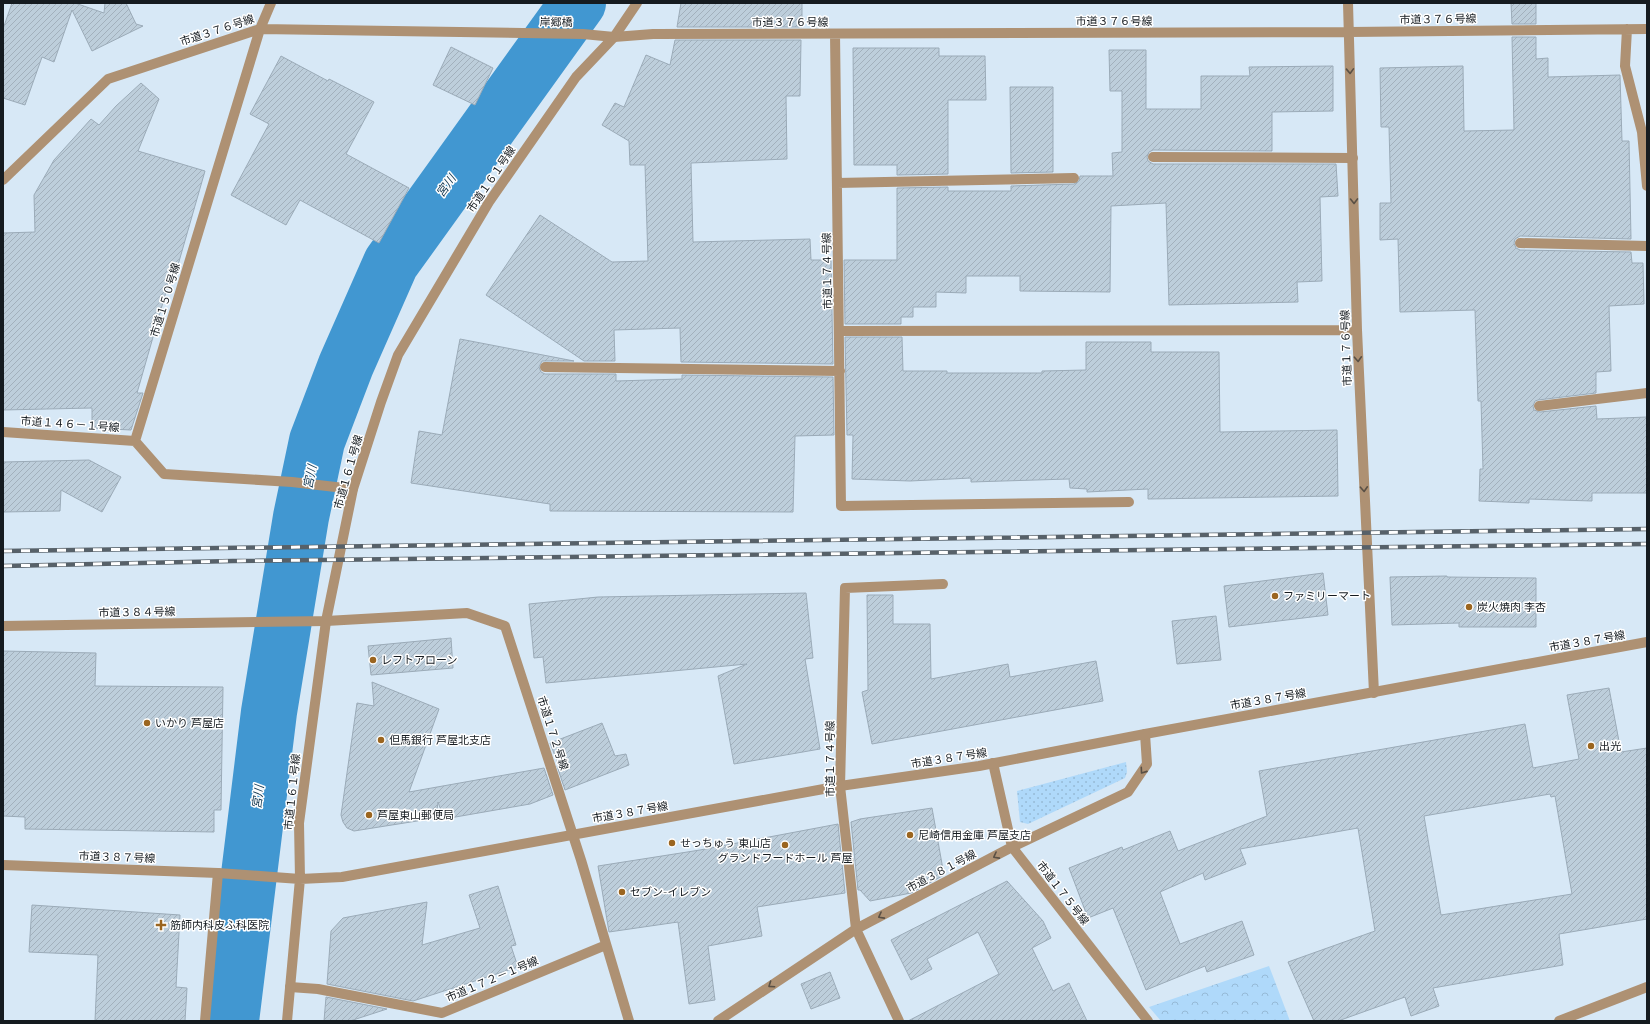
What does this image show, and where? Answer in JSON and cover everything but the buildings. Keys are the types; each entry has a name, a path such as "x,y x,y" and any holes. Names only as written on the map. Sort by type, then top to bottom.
{"street":[{"name":"市道１５０号線","path":"135,441 260,28 271,3"},
{"name":"市道１６１号線","path":"287,1021 300,879 298,823 326,621 353,489 398,355 488,202 576,77 614,37 637,3"},
{"name":"市道１７６号線","path":"1348,3 1357,330 1374,693"},
{"name":"市道３７６号線","path":"3,180 108,79 260,28 532,33"},
{"path":"1627,29 1625,66 1642,132 1647,186"},
{"name":"市道３７６号線","path":"581,34 614,37 653,34 1349,32 1647,29"},
{"name":"岸郷橋","path":"532,33 581,34"},
{"name":"市道１７４号線","path":"835,34 840,331 841,506 1129,502"},
{"path":"1153,157 1353,158"},
{"path":"837,183 1074,178"},
{"path":"1520,243 1647,246"},
{"path":"840,331 1357,330"},
{"path":"545,367 840,371"},
{"path":"1539,406 1647,393"},
{"name":"市道１４６－１号線","path":"3,432 135,441"},
{"path":"135,441 164,474 292,482 353,489"},
{"name":"市道１７４号線","path":"899,1021 856,929 840,786 845,588 943,584"},
{"name":"市道１７２号線","path":"326,621 467,613 505,626 572,834 628,1021"},
{"name":"市道３８４号線","path":"3,626 326,621"},
{"name":"市道３８７号線","path":"3,865 218,872 300,879 342,877 840,786 993,763 1647,642"},
{"name":"市道３８１号線","path":"718,1021 856,929 1012,847 1128,792 1148,764 1144,734"},
{"name":"市道１７５号線","path":"993,763 1012,847 1148,1021"},
{"path":"205,1021 218,872"},
{"name":"市道１７２－１号線","path":"290,987 318,989 442,1013 606,945"},
{"path":"1559,1021 1647,987"}],"green space":[{"path":"1126,762 1127,772 1125,778 1028,824 1020,822 1017,791"},
{"path":"1269,966 1290,1021 1161,1021 1149,1007"}],"waterway":[{"name":"宮川","path":"231,1021 269,712 301,517 317,441 346,365 391,263 578,3"}],"railway":[{"path":"3,551 1647,529"},
{"path":"3,566 233,561 1647,544"}],"place":[{"name":"ファミリーマート","path":"1275,596"},
{"name":"炭火焼肉 李杏","path":"1469,607"},
{"name":"レフトアローン","path":"373,660"},
{"name":"いかり 芦屋店","path":"147,723"},
{"name":"但馬銀行 芦屋北支店","path":"381,740"},
{"name":"出光","path":"1591,746"},
{"name":"芦屋東山郵便局","path":"369,815"},
{"name":"尼崎信用金庫 芦屋支店","path":"910,835"},
{"name":"せっちゅう 東山店","path":"672,843"},
{"name":"グランドフードホール 芦屋","path":"785,845"},
{"name":"セブン-イレブン","path":"622,892"},
{"name":"筋師内科皮ふ科医院","path":"161,925"}]}
